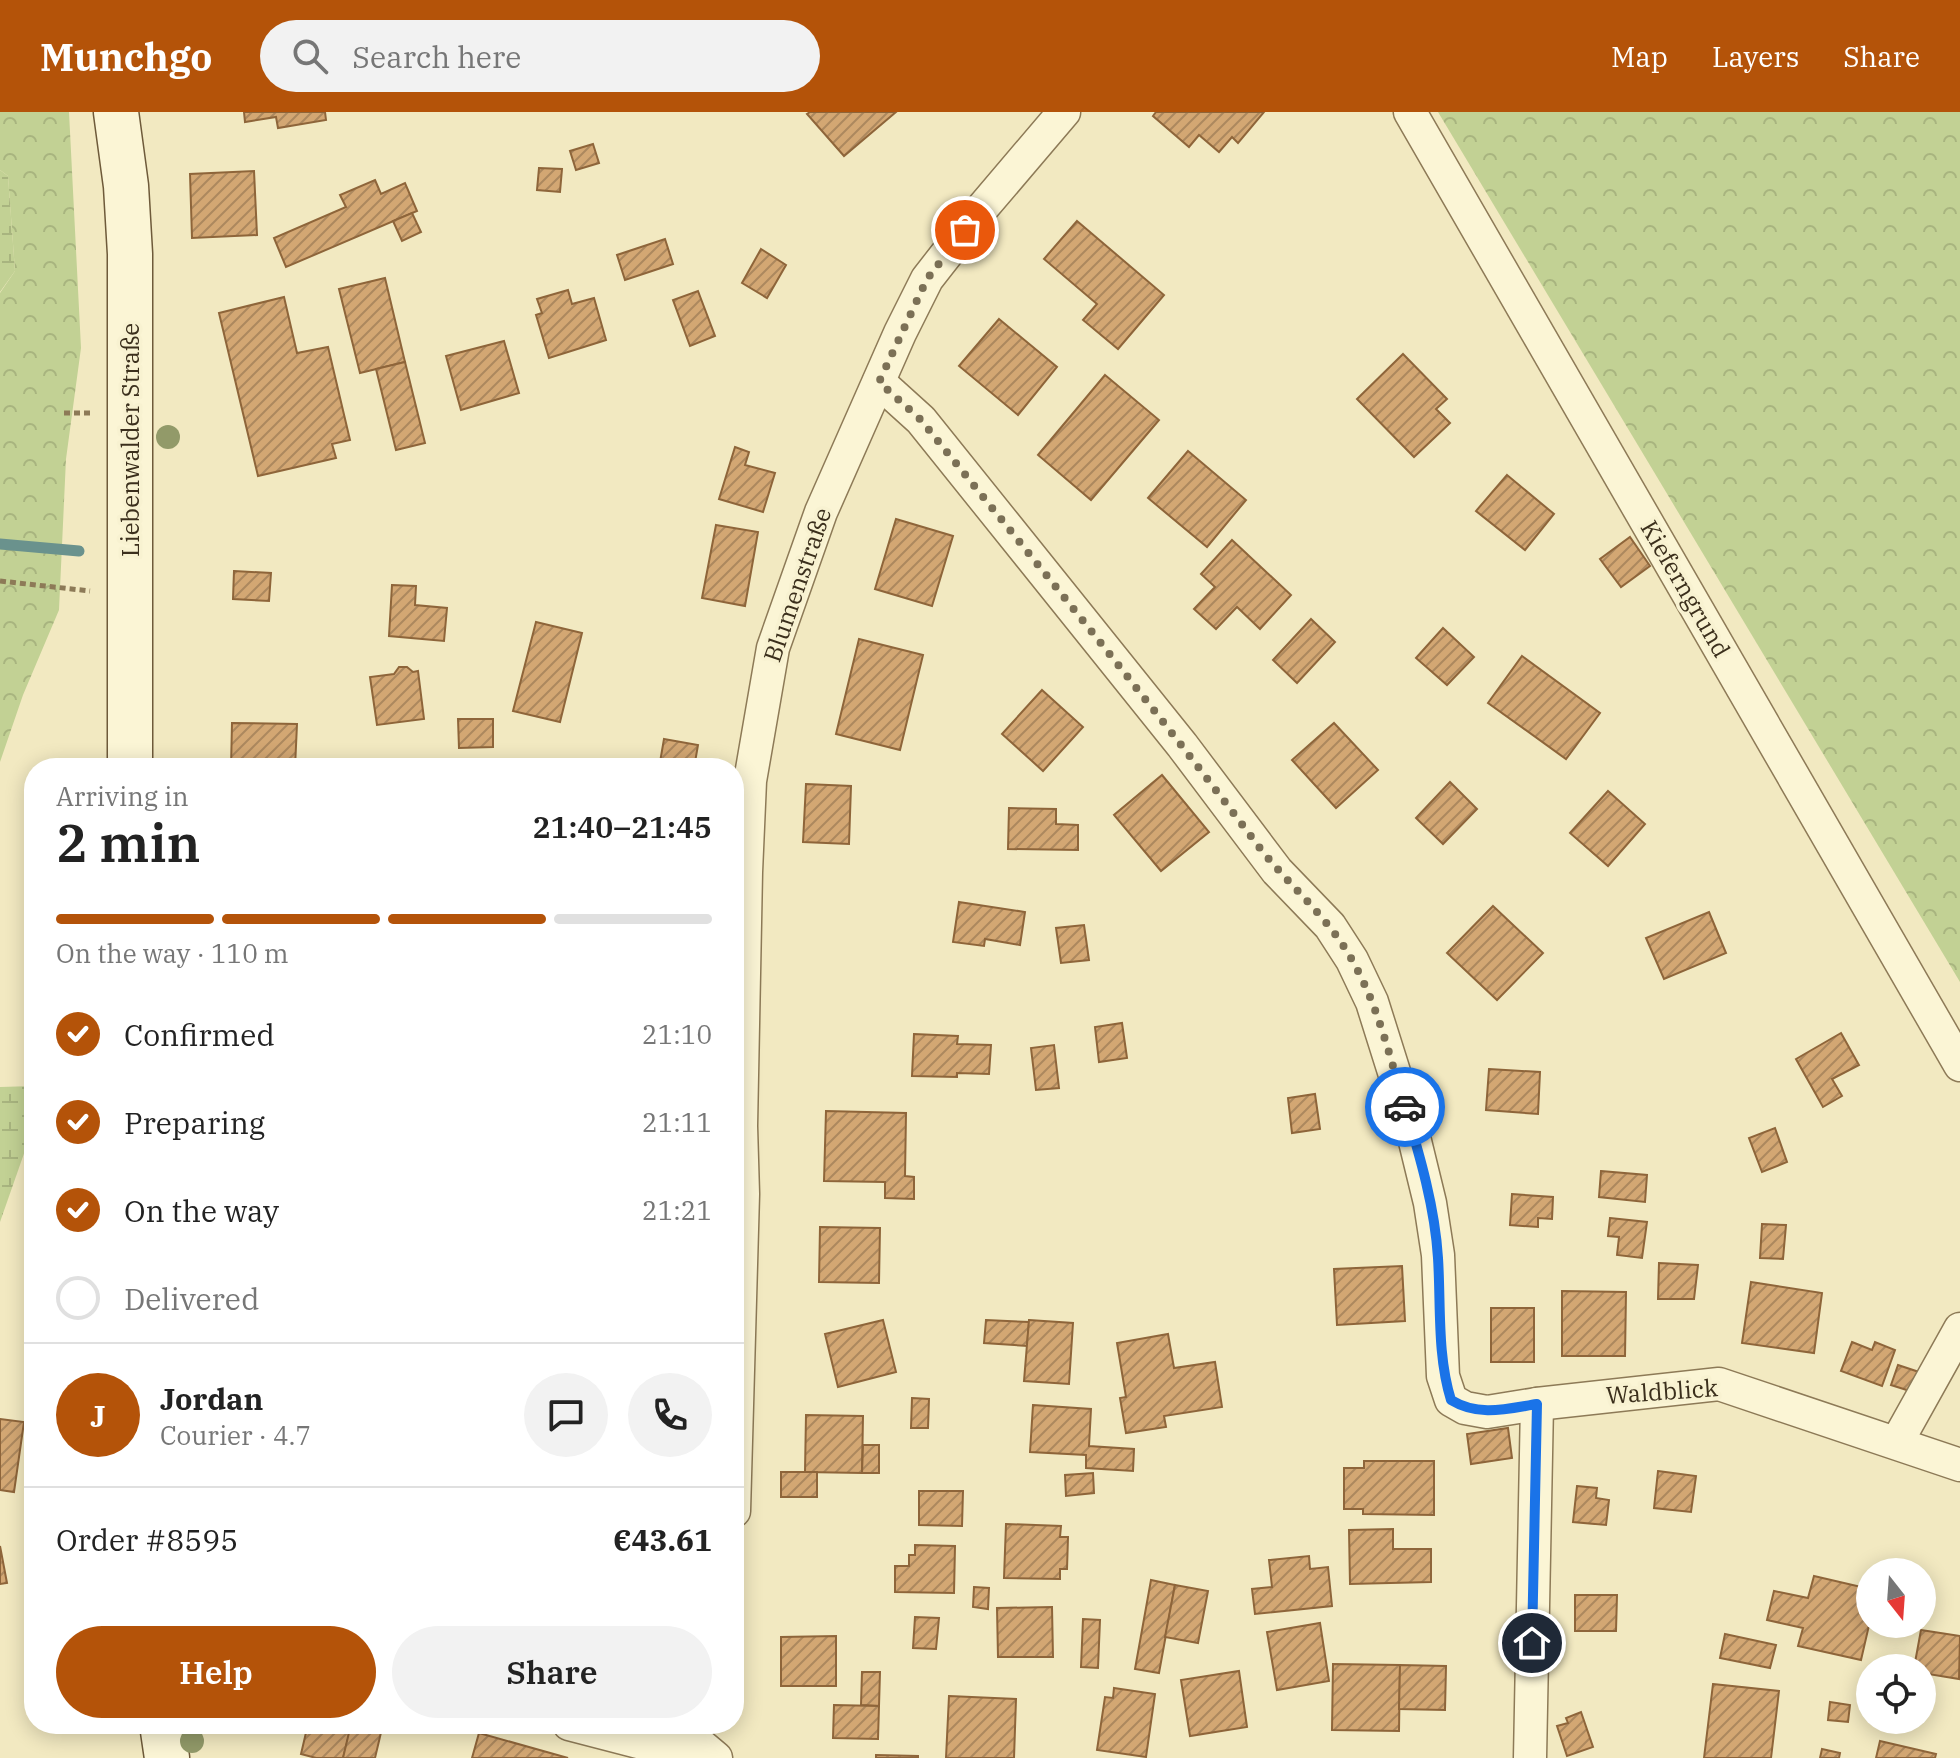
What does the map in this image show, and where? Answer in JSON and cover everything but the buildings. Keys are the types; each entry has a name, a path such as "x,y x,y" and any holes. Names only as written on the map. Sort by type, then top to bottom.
{"main road":[{"name":"Liebenwalder Straße","path":"116,112 130,242 117,571 129,758"},
{"path":"163,1734 167,1758"}],"street":[{"name":"Blumenstraße","path":"744,983 750,781 773,648 821,512 927,279 1064,112"},
{"name":"Kieferngrund","path":"1410,112 1960,1065"},
{"name":"Waldblick","path":"879,382 921,420 1182,745 1277,871 1330,926 1352,960 1372,1002 1412,1129 1430,1203 1438,1255 1443,1376 1451,1400 1465,1408 1487,1412 1719,1384 1960,1465"},
{"path":"1897,1442 1960,1329"},
{"path":"1530,1758 1537,1404"},
{"path":"607,1734 669,1750 709,1741"}],"path":[{"path":"64,413 91,413"},
{"path":"0,581 117,571"}],"green space":[{"path":"0,112 69,112 81,348 66,459 59,610 23,695 0,762 0,293 15,271 8,176 0,170"},
{"path":"1438,112 1960,112 1960,982"},
{"path":"0,170 8,176 15,271 0,292"},
{"path":"24,1086 24,1154 0,1222 0,1087"}],"waterway":[{"path":"0,544 79,551"}],"way so far":[{"path":"965,230 927,279 879,382 921,420 1182,745 1277,871 1330,926 1352,960 1372,1002 1405,1107"}],"route":[{"path":"1405,1107 1430,1203 1438,1255 1443,1376 1451,1400 1465,1408 1487,1412 1537,1404 1532,1643"}]}
